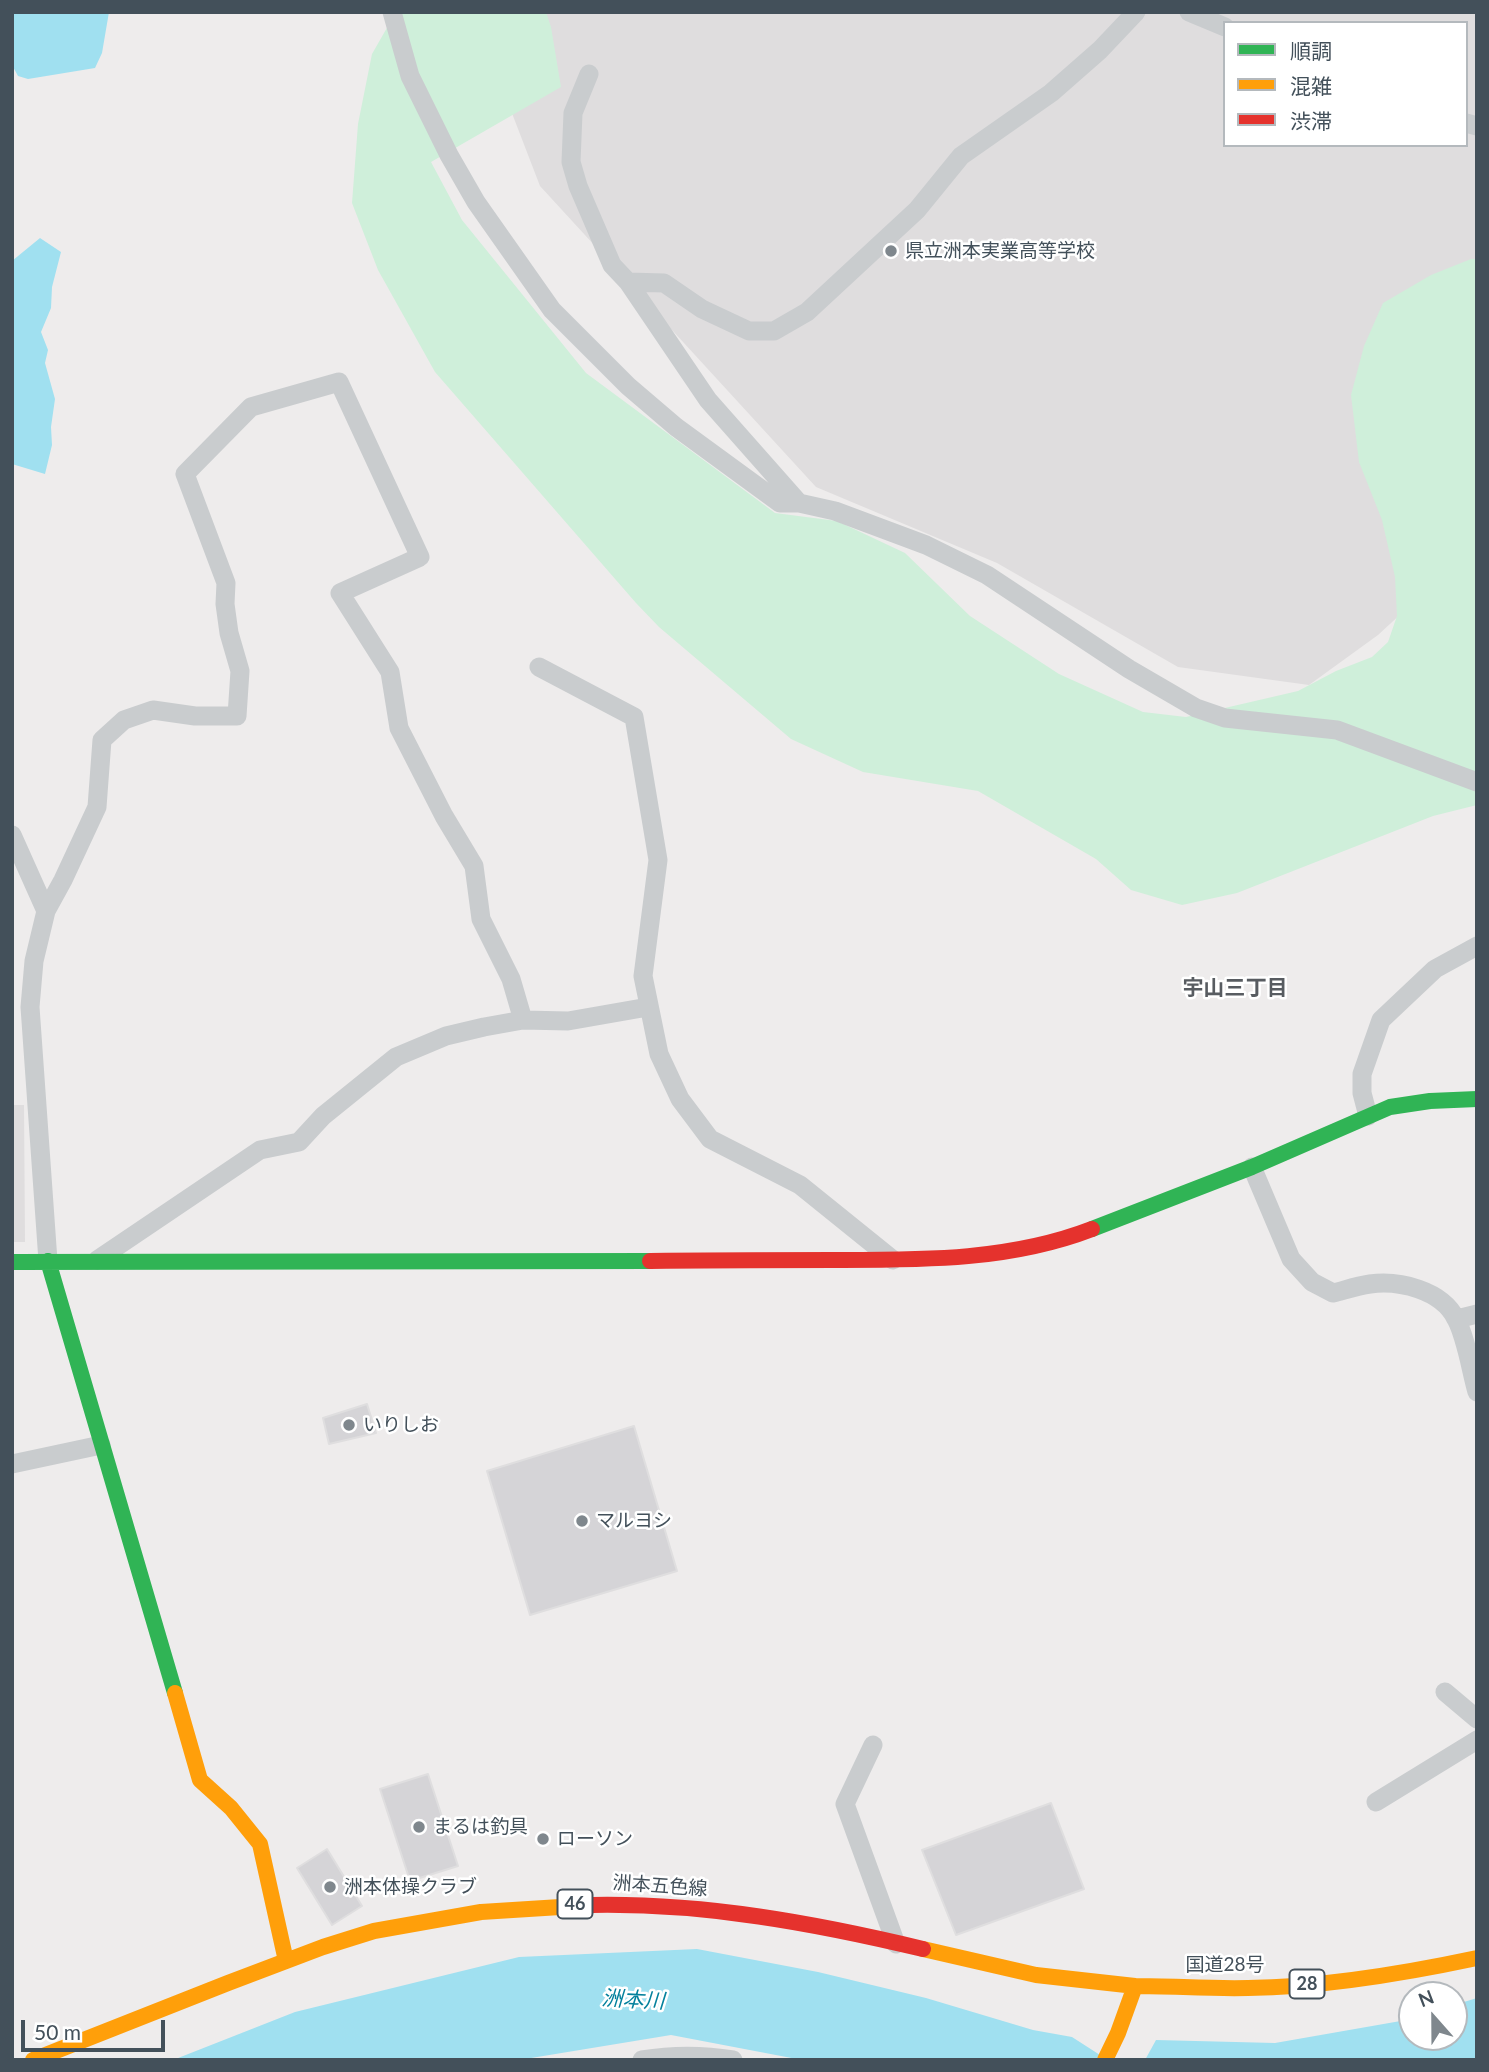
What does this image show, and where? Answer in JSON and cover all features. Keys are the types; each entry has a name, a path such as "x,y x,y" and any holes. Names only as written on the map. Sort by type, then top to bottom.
{"main road":[{"path":"12,1262 893,1260 985,1256 1063,1240 1252,1167 1367,1116 1407,1104 1477,1099"},
{"path":"48,1261 200,1780 231,1808 261,1844 286,1961"},
{"name":"洲本五色線","path":"33,2060 154,2010 286,1961 389,1928 441,1918 543,1905 621,1902 748,1914 822,1926 1025,1973 1135,1986"},
{"name":"国道28号","path":"1135,1986 1248,1988 1328,1983 1414,1972 1477,1958"},
{"path":"1105,2060 1135,1986"}],"street":[{"path":"392,12 411,76 449,155 476,202 552,310 628,386 676,427 780,503 799,503 835,511 926,545 987,575 1129,669 1196,708 1225,718 1337,730 1477,782"},
{"path":"628,282 664,284 702,309 749,331 774,331 807,312 916,210 961,156 1051,93 1100,50 1136,12"},
{"path":"1189,12 1223,26"},
{"path":"589,74 573,113 571,162 578,186 612,265 628,282 708,400 799,503"},
{"path":"48,1261 30,1007 34,961 46,911 97,807 103,740 124,720 153,710 195,716 237,716 240,671 229,633 225,604 226,583 185,474 251,407 339,382 420,558 340,593 390,672 399,728 444,816 474,866 481,919 511,979 523,1020"},
{"path":"539,667 634,717 659,860 643,976 659,1054 680,1099 710,1139 800,1185 893,1260"},
{"path":"12,835 46,911"},
{"path":"1367,1116 1362,1093 1362,1074 1381,1020 1435,969 1477,946"},
{"path":"94,1262 260,1150 299,1142 323,1116 396,1057 446,1036 523,1020 568,1021 648,1007"},
{"path":"1252,1167 1291,1259 1312,1282 1332,1293 1371,1284 1405,1285 1426,1292 1446,1304 1457,1319 1477,1392"},
{"path":"1457,1319 1477,1314"},
{"path":"12,1464 101,1445"},
{"path":"1445,1692 1477,1718"},
{"path":"1376,1802 1477,1740"},
{"path":"873,1745 845,1804 896,1944"},
{"path":"642,2060 672,2056 708,2056 733,2060"}],"shaded area":[{"path":"473,12 1477,12 1477,510 1454,565 1378,635 1309,685 1178,667 997,563 816,487 540,186"},
{"path":"12,1105 24,1105 25,1242 12,1242"}],"green space":[{"path":"396,12 546,12 561,87 431,162 462,220 586,373 775,513 837,521 905,553 970,616 1059,674 1143,712 1186,717 1298,691 1336,671 1372,657 1388,642 1397,616 1395,577 1382,520 1359,462 1351,395 1364,346 1383,303 1431,275 1477,259 1477,805 1433,816 1237,893 1182,905 1131,890 1096,859 978,791 863,772 791,739 659,627 636,603 435,372 378,270 352,203 358,124 372,54"}],"water":[{"path":"12,12 109,12 102,53 95,68 28,79 18,76 12,65"},
{"path":"40,238 61,252 52,287 51,308 41,332 48,350 45,363 55,399 51,427 52,445 45,474 12,464 12,261"},
{"name":"洲本川","path":"697,1949 818,1972 926,1998 1033,2030 1072,2037 1100,2055 1098,2060 802,2060 671,2035 519,2060 173,2060 295,2012 519,1957"},
{"path":"1477,1998 1477,2060 1145,2060 1156,2040 1275,2043 1398,2021 1398,2051 1468,2051 1468,2001"}],"building":[{"name":"いりしお","path":"367,1404 376,1433 329,1444 323,1418"},
{"name":"マルヨシ","path":"634,1426 677,1571 530,1615 487,1471"},
{"name":"まるは釣具","path":"428,1774 458,1866 410,1881 380,1789"},
{"path":"1051,1803 1084,1889 956,1935 922,1850"},
{"name":"洲本体操クラブ","path":"327,1849 362,1906 332,1925 297,1868"}],"traffic: fast":[{"path":"1092,1229 1252,1167 1390,1107 1430,1101 1477,1099"},
{"path":"48,1261 175,1693"},
{"path":"12,1262 650,1261"}],"traffic: slow":[{"path":"175,1693 200,1780 231,1808 260,1844 286,1961"},
{"path":"33,2060 323,1947 374,1931 481,1912 592,1905"},
{"path":"923,1949 1036,1975 1135,1986"},
{"path":"1105,2060 1135,1986 1234,1988 1306,1985 1392,1974 1477,1958"}],"traffic: jam":[{"path":"650,1261 899,1260 964,1257 1029,1247 1092,1229"},
{"path":"592,1905 676,1907 759,1916 923,1949"}],"place":[{"name":"県立洲本実業高等学校","path":"891,251"},
{"name":"いりしお","path":"349,1425"},
{"name":"マルヨシ","path":"582,1521"},
{"name":"まるは釣具","path":"419,1827"},
{"name":"ローソン","path":"543,1839"},
{"name":"洲本体操クラブ","path":"330,1887"}],"district":[{"name":"宇山三丁目","path":"1235,988"}]}
